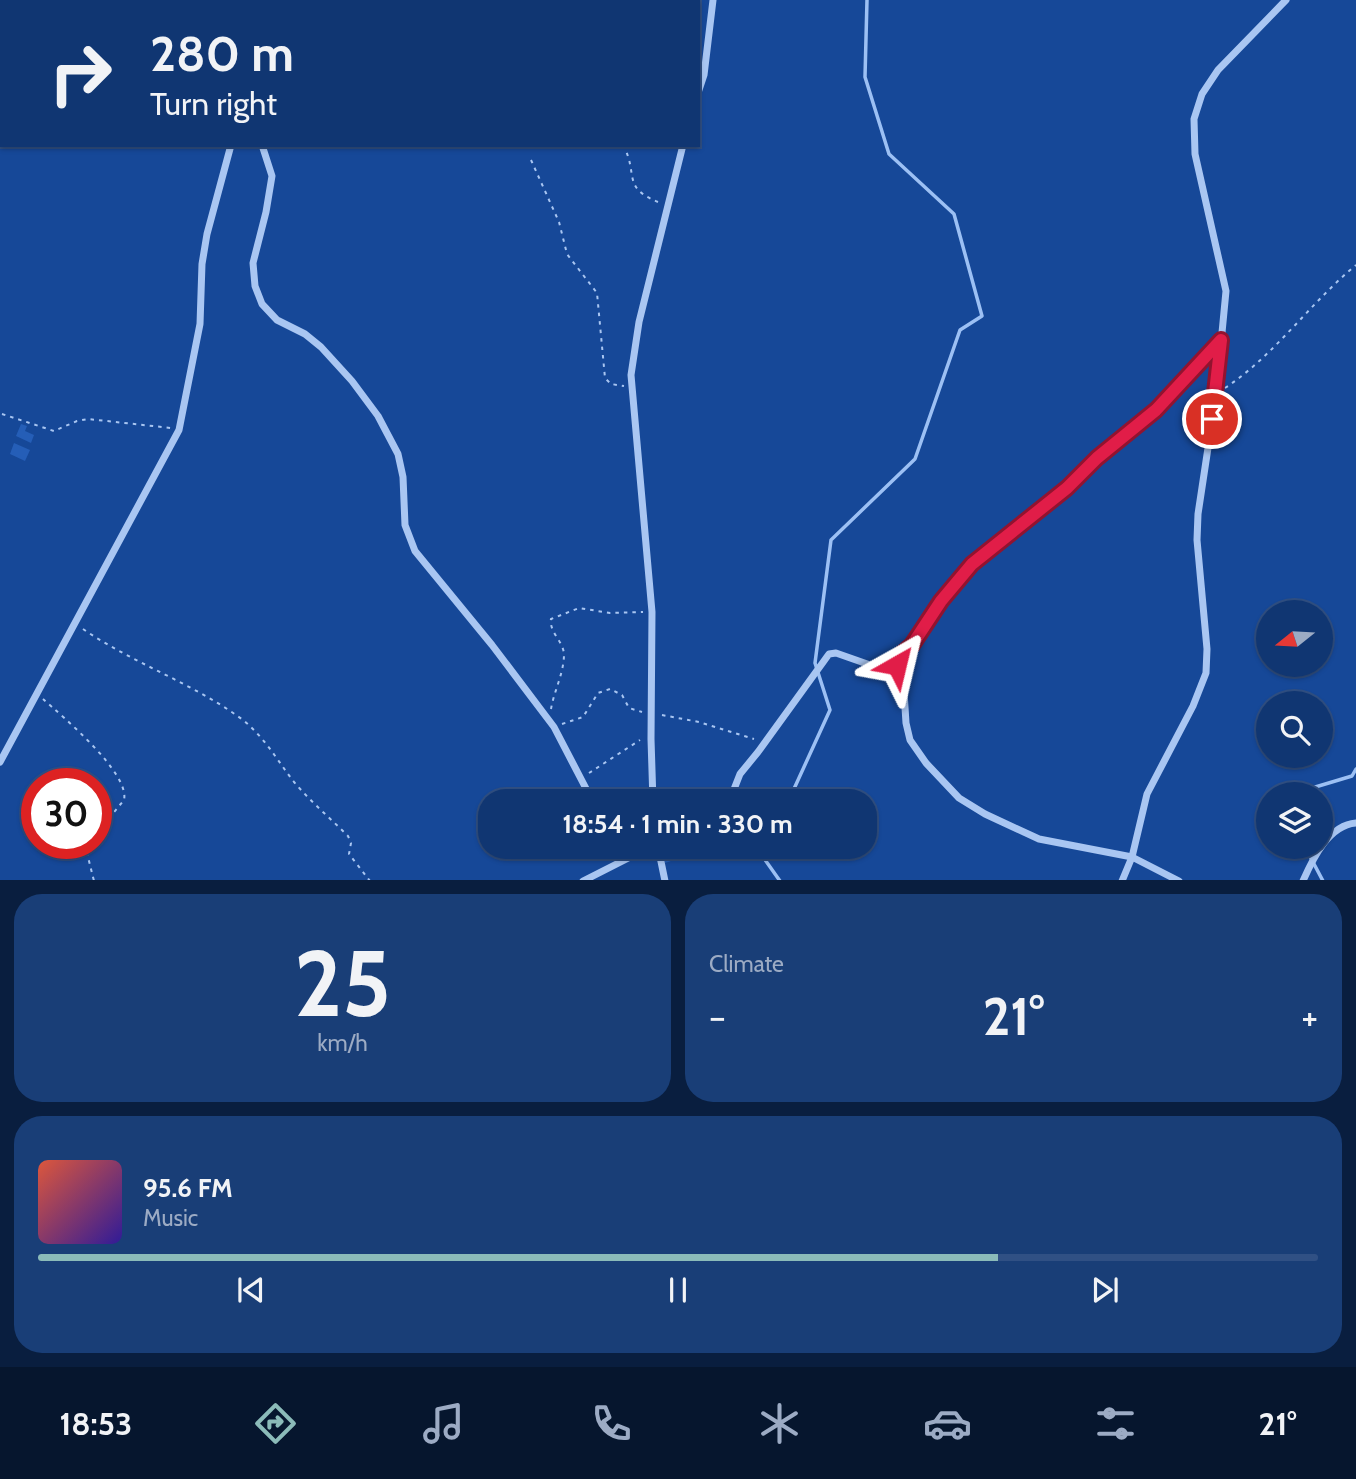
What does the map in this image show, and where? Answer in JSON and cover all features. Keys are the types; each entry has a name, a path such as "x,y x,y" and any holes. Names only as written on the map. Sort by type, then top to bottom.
{"street":[{"path":"700,87 704,75 713,0"},
{"path":"1122,880 1132,857 1147,794 1193,706 1206,673 1207,649 1197,540 1198,514 1216,395 1226,291 1195,154 1194,119 1202,94 1218,70 1286,0"},
{"path":"0,762 179,430 198,338 202,264 207,234 230,147"},
{"path":"263,147 272,176 253,263 255,286 262,304 277,320 304,334 321,347 352,381 378,416 398,454 403,477 405,525 415,551 552,723 585,789"},
{"path":"653,789 652,612 632,387 632,356 683,147"},
{"path":"734,789 740,774 832,652 873,666 893,662 912,645 941,601 972,564 1067,488 1097,458 1156,410 1221,340"},
{"path":"893,662 902,676 910,740 926,763 959,798 985,814 1039,839 1132,857 1179,880"},
{"path":"1303,880 1319,852 1338,828 1356,823"},
{"path":"583,880 619,859"},
{"path":"661,859 666,880"}],"path":[{"path":"624,147 632,165 636,190 668,206"},
{"path":"531,160 559,222 567,254 597,293 605,378 611,384 632,387"},
{"path":"1216,395 1251,369 1312,305 1356,265"},
{"path":"2,414 47,431 88,419 179,430"},
{"path":"652,612 610,613 579,608 551,619 551,628 561,643 564,654 552,723 583,718 598,693 610,689 622,695 629,708 724,729 765,743"},
{"path":"76,624 124,655 193,687 254,729 269,745 297,785 348,836 351,843 349,854 370,880"},
{"path":"37,694 92,746 109,768"},
{"path":"580,780 627,747 651,738"},
{"path":"112,771 123,785 124,800 112,815"},
{"path":"89,859 94,880"}],"building":[{"path":"21,424 27,426 25,431 34,435 31,443 16,436"},
{"path":"14,443 30,450 25,461 10,454"}],"waterway":[{"path":"794,789 830,710 815,663 831,540 915,459 960,330 982,316 954,214 889,154 865,77 867,0"},
{"path":"1332,782 1352,776 1356,769"},
{"path":"764,859 779,880"},
{"path":"1311,859 1322,880"}],"route":[{"path":"897,665 893,662 912,645 941,601 972,564 1067,488 1097,458 1142,423 1221,340 1212,419"}]}
